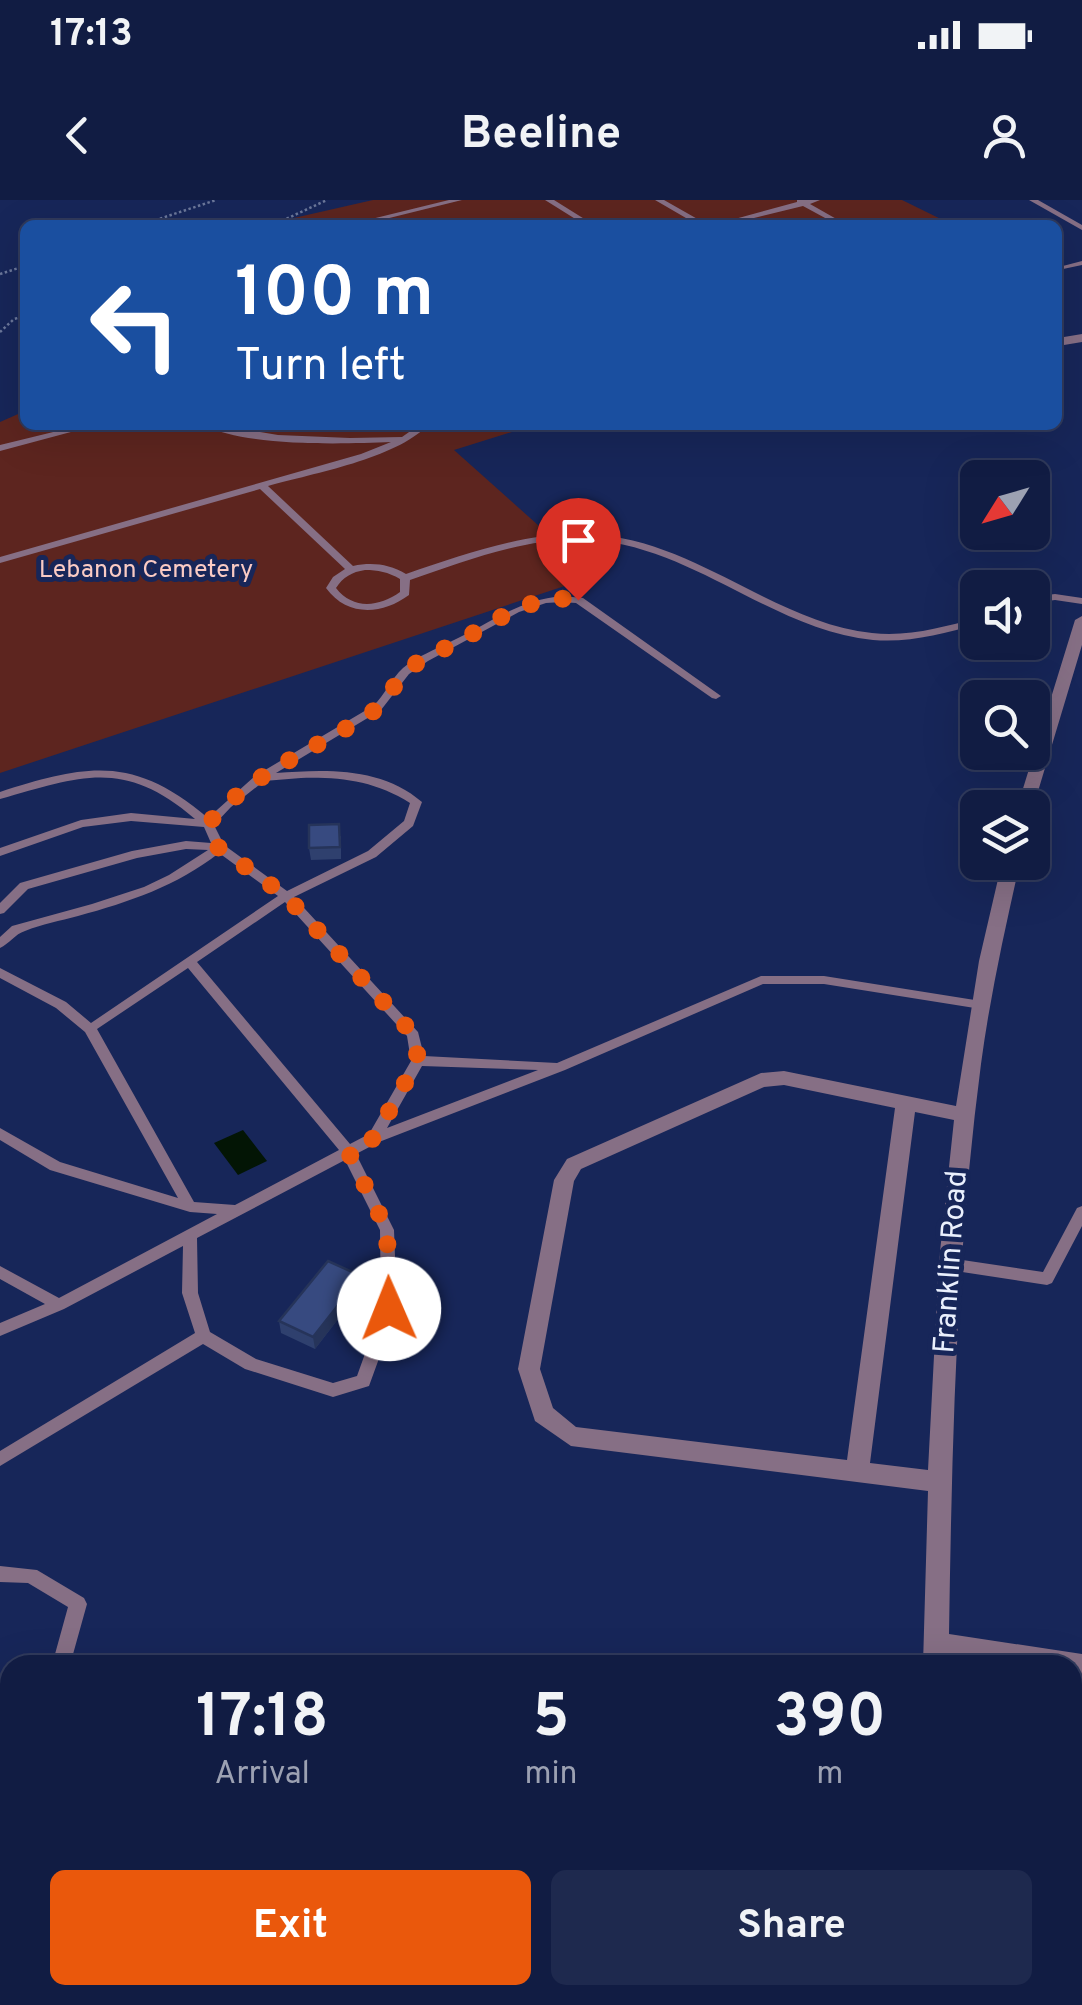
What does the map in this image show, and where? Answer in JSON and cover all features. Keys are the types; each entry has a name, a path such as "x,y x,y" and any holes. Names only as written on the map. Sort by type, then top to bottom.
{"street":[{"path":"1030,790 1082,620"},
{"name":"Franklin Road","path":"936,1654 949,1264 981,1005 1006,880"},
{"path":"941,1482 571,1436 543,1414 528,1369 564,1180 574,1164 761,1080 784,1078 965,1115"},
{"path":"858,1472 906,1103"}],"lane":[{"path":"371,220 458,200"},
{"path":"549,200 582,220"},
{"path":"659,200 695,220"},
{"path":"735,220 816,200"},
{"path":"1033,200 1082,228"},
{"path":"800,202 834,220"},
{"path":"387,220 394,214"},
{"path":"1063,267 1082,263"},
{"path":"0,448 73,430"},
{"path":"227,430 250,436 330,443 409,438"},
{"path":"0,560 364,456 409,438 418,430"},
{"path":"262,486 351,570"},
{"path":"404,578 405,592 398,599 369,607 336,598 331,588 340,575 351,570 387,569 404,578 505,546 550,538 602,538 664,554 800,618 845,632 893,638 924,636 960,626"},
{"path":"208,824 230,798 256,778 382,705 402,674 423,659 502,615 563,597 578,600 716,696"},
{"path":"1050,598 1082,601"},
{"path":"0,796 38,782 92,772 130,775 177,795 208,824 218,847 286,896 414,1035 418,1060 374,1138"},
{"path":"96,1024 192,963 286,896 372,854 410,823 416,802 394,786 365,776 330,772 256,778"},
{"path":"0,852 81,824 115,819 208,824"},
{"path":"0,910 24,886 136,854 186,845 218,847"},
{"path":"0,944 16,929 148,890 192,871 218,847"},
{"path":"190,1234 190,1293 203,1336 251,1364 333,1390 363,1381 389,1309 387,1230 348,1151 192,963"},
{"path":"0,972 61,1005 90,1029 190,1207"},
{"path":"0,1330 59,1305 374,1138 560,1067 761,980 824,980 981,1005"},
{"path":"418,1060 560,1067"},
{"path":"0,1134 55,1166 190,1207 235,1210"},
{"path":"949,1264 1048,1279 1082,1212"},
{"path":"0,1272 59,1305"},
{"path":"0,1459 203,1336"},
{"path":"0,1574 32,1576 78,1604 64,1655"}],"path":[{"path":"157,220 216,200"},
{"path":"284,220 327,200"},
{"path":"0,332 20,317"}],"green space":[{"path":"373,200 902,200 943,220 285,220"},
{"name":"Lebanon Cemetery","path":"20,413 20,430 518,430 454,450 595,576 0,773 0,422"}],"shaded area":[{"path":"243,1130 267,1161 238,1175 214,1143"}],"building":[{"path":"339,824 340,847 309,848 309,825"},
{"path":"328,1261 361,1276 313,1337 279,1321"}],"route":[{"path":"389,1309 387,1230 348,1151 374,1138 418,1060 414,1035 286,896 218,847 208,824 230,798 274,766 382,705 402,674 423,659 502,615 563,597 578,600"}]}
